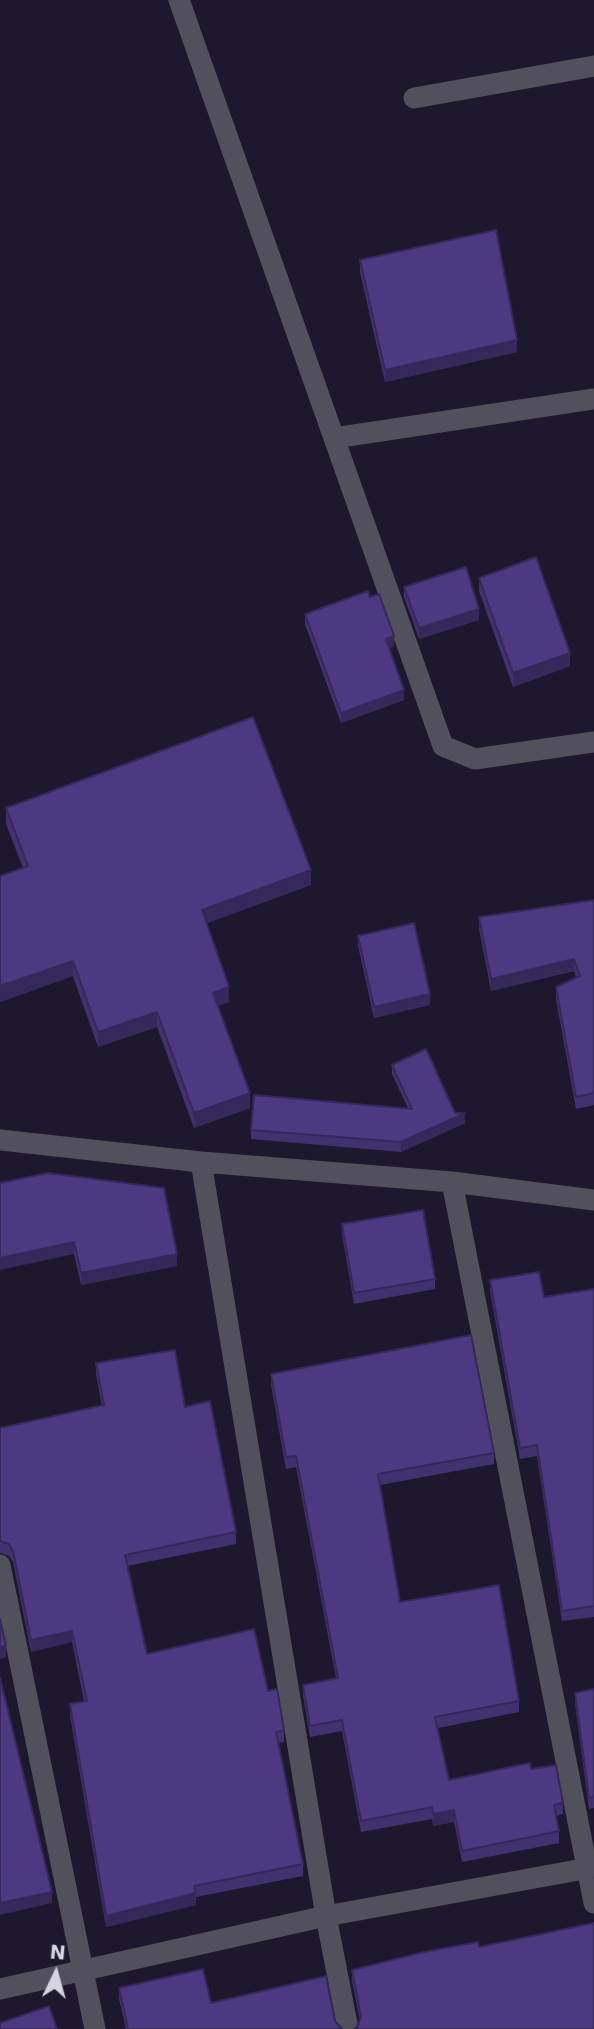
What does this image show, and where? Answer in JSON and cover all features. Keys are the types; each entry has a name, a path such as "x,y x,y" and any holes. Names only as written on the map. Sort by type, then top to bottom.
{"street":[{"path":"179,0 443,746 475,759 594,742"},
{"path":"414,98 594,66"},
{"path":"334,438 594,399"},
{"path":"0,1140 201,1162 452,1182 594,1200"},
{"path":"201,1162 326,1916 348,2029"},
{"path":"452,1182 590,1868 594,1903"},
{"path":"0,1565 96,2029"},
{"path":"0,1989 84,1973 326,1916 590,1868"}],"building":[{"path":"496,230 517,340 385,370 360,260"},
{"path":"536,557 570,653 513,673 479,578"},
{"path":"466,567 479,609 419,628 404,587"},
{"path":"368,591 370,597 379,594 394,636 386,639 404,690 341,713 305,614"},
{"path":"253,717 311,870 202,910 229,987 213,993 250,1093 194,1113 157,1012 98,1032 73,961 0,986 0,876 28,866 6,808"},
{"path":"594,900 594,1093 576,1097 556,987 580,976 574,959 491,979 479,917"},
{"path":"414,923 430,994 374,1007 358,936"},
{"path":"426,1049 455,1113 465,1113 401,1142 251,1130 254,1095 412,1109 392,1065"},
{"path":"48,1173 164,1188 177,1254 81,1273 74,1242 0,1258 0,1183"},
{"path":"423,1210 435,1279 354,1293 342,1224"},
{"path":"539,1272 544,1297 594,1289 594,1606 562,1611 537,1445 520,1448 490,1280"},
{"path":"471,1335 494,1453 378,1474 400,1602 499,1585 519,1701 435,1717 449,1780 530,1763 531,1769 556,1765 563,1803 554,1805 559,1831 462,1851 454,1810 433,1814 432,1807 361,1821 342,1720 310,1726 303,1685 338,1678 296,1456 286,1457 271,1374"},
{"path":"175,1350 185,1407 210,1401 236,1532 125,1555 147,1654 254,1629 268,1691 277,1689 284,1730 276,1732 303,1864 194,1886 196,1893 106,1916 70,1704 87,1701 72,1631 31,1640 13,1551 9,1544 0,1541 0,1428 104,1405 96,1363"},
{"path":"0,1619 6,1646 0,1647"},
{"path":"0,1678 52,1892 0,1903"},
{"path":"594,1689 594,1797 589,1798 575,1693"},
{"path":"594,1923 594,2029 354,2029 361,2016 352,1970 424,1952 478,1942 479,1947"},
{"path":"203,1969 211,2003 326,1976 335,2021 342,2029 128,2029 119,1988"},
{"path":"49,2006 57,2029 0,2029 0,2023"}]}
